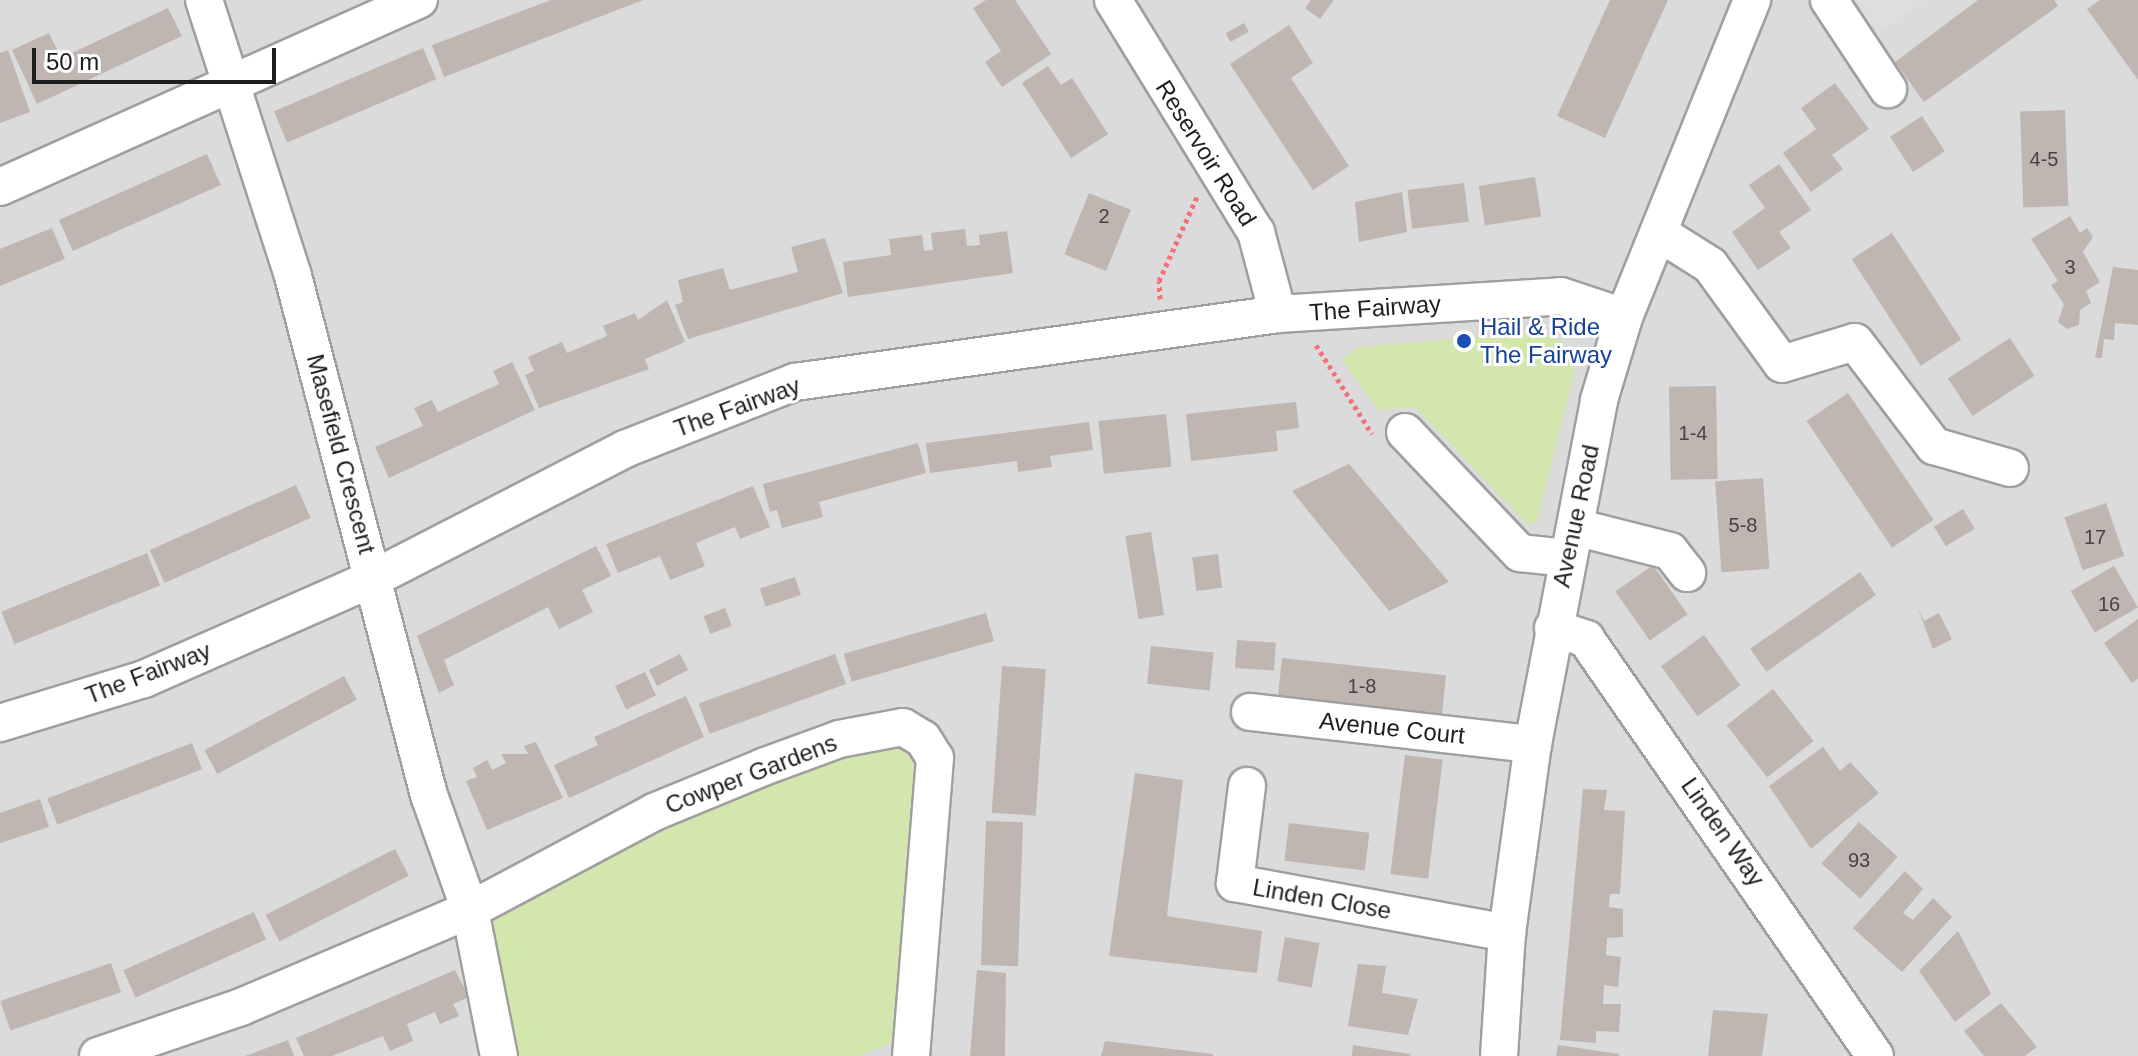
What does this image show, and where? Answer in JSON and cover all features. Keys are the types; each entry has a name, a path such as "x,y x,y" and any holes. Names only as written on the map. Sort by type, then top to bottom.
{"street":[{"name":"Masefield Crescent","path":"204,0 237,83 374,578 429,795 470,910"},
{"path":"0,187 419,0"},
{"name":"Reservoir Road","path":"1113,0 1218,175 1256,232 1288,314"},
{"name":"Avenue Road","path":"1499,1056 1507,933 1533,744 1599,400 1624,317 1752,0"},
{"path":"1841,4 1888,89"},
{"path":"1659,233 1710,265 1782,364 1855,342 1934,446 2010,468"},
{"name":"The Fairway","path":"0,723 144,679 374,578 625,449 795,382 1288,314 1561,296 1624,317"},
{"path":"1405,432 1520,553 1571,543 1670,551 1687,573"},
{"name":"Linden Way","path":"1553,628 1586,639 1875,1056"},
{"name":"Avenue Court","path":"1250,712 1533,744"},
{"name":"Cowper Gardens","path":"98,1056 241,1007 470,910 654,812 839,739 903,727 923,739 935,758 911,1056"},
{"name":"Linden Close","path":"1247,786 1235,883 1507,933"},
{"path":"470,910 499,1056"}],"path":[{"path":"1161,332 1159,281 1201,188 1218,175"},
{"path":"1288,314 1371,434 1405,432"}],"shaded area":[{"path":"0,0 2138,0 2138,1056 0,1056"},
{"path":"1856,0 1924,0 1878,34"}],"green space":[{"path":"1536,332 1563,342 1575,371 1538,519 1528,525 1416,408 1378,410 1342,360 1358,347"},
{"path":"878,743 903,748 919,776 906,1016 891,1043 859,1056 514,1056 490,921 494,909 643,830"}],"building":[{"path":"551,0 643,0 444,77 432,45"},
{"path":"986,0 1015,0 1051,54 1002,87 985,62 1001,51 973,8"},
{"path":"1311,0 1334,0 1320,19 1305,8"},
{"path":"1610,0 1668,0 1605,138 1557,116"},
{"path":"1978,0 2054,0 2058,6 1924,102 1895,62"},
{"path":"2100,0 2138,0 2138,80 2087,9"},
{"path":"168,8 182,36 37,104 12,50 49,33 61,58"},
{"path":"1244,23 1249,32 1230,42 1226,33"},
{"path":"1289,25 1313,63 1291,78 1349,166 1313,190 1230,64"},
{"path":"423,48 436,79 287,143 274,111"},
{"path":"8,50 30,112 0,123 0,53"},
{"path":"1048,66 1061,85 1072,78 1108,134 1071,158 1022,83"},
{"path":"1835,83 1869,129 1832,155 1843,169 1811,192 1783,153 1816,129 1801,108"},
{"path":"2065,110 2068,206 2023,208 2020,112"},
{"path":"1922,116 1945,151 1913,172 1890,137"},
{"path":"207,154 221,185 73,251 59,220"},
{"path":"1779,164 1811,210 1779,232 1791,248 1758,270 1732,232 1765,208 1749,185"},
{"path":"1535,177 1541,217 1485,225 1479,186"},
{"path":"1464,183 1469,222 1412,229 1407,190"},
{"path":"1402,192 1407,232 1359,242 1355,202"},
{"path":"1089,193 1131,210 1106,271 1064,254"},
{"path":"2070,216 2080,233 2087,228 2093,237 2083,252 2100,282 2086,291 2091,303 2080,310 2079,325 2067,329 2058,322 2064,304 2051,285 2058,281 2031,239"},
{"path":"52,228 65,259 0,286 0,249"},
{"path":"965,229 967,246 980,245 979,235 1007,231 1013,273 848,297 843,262 891,255 889,239 922,235 924,251 933,250 931,233"},
{"path":"1892,233 1961,340 1921,366 1852,259"},
{"path":"825,238 843,293 688,339 675,305 683,302 678,280 723,268 730,290 798,272 791,247"},
{"path":"2113,267 2138,270 2138,325 2115,323 2114,340 2104,339 2102,358 2095,358"},
{"path":"667,300 685,342 645,359 649,369 539,408 525,375 534,371 528,357 562,342 567,353 607,336 603,326 635,313 638,320"},
{"path":"2010,338 2035,376 1972,416 1948,378"},
{"path":"512,362 535,410 389,478 375,447 423,426 414,408 432,400 438,412 499,384 493,371"},
{"path":"1716,386 1718,479 1671,480 1669,387"},
{"path":"1848,393 1934,520 1892,548 1807,421"},
{"path":"1296,402 1299,428 1276,431 1278,451 1191,461 1186,414"},
{"path":"1166,414 1172,467 1104,474 1098,421"},
{"path":"1089,422 1093,450 1050,456 1052,467 1018,472 1017,461 930,473 926,443"},
{"path":"918,443 926,473 819,502 823,517 782,528 777,510 770,512 763,484"},
{"path":"1349,464 1449,582 1389,611 1292,491"},
{"path":"1763,478 1769,569 1721,572 1715,481"},
{"path":"296,485 311,518 164,583 150,550"},
{"path":"753,486 770,527 740,539 735,527 696,543 705,566 670,580 660,556 618,573 606,544"},
{"path":"2106,503 2124,556 2083,570 2064,517"},
{"path":"1963,509 1975,529 1946,546 1934,527"},
{"path":"1151,532 1164,615 1138,619 1125,536"},
{"path":"596,546 611,576 582,590 593,612 559,629 548,607 444,660 454,685 439,693 417,636"},
{"path":"147,553 160,585 15,644 1,612"},
{"path":"1218,554 1222,588 1196,591 1192,557"},
{"path":"1653,565 1687,614 1650,641 1615,591"},
{"path":"2114,566 2138,608 2095,633 2071,591"},
{"path":"1860,572 1876,595 1766,672 1750,649"},
{"path":"795,577 801,595 766,607 760,588"},
{"path":"1917,606 1924,621 1939,613 1952,639 1933,649"},
{"path":"725,608 732,626 710,634 704,616"},
{"path":"986,613 994,641 852,682 844,654"},
{"path":"2138,619 2138,679 2132,683 2104,643"},
{"path":"1704,635 1740,685 1698,716 1661,666"},
{"path":"1237,640 1276,643 1274,671 1235,668"},
{"path":"1151,646 1214,653 1210,690 1147,684"},
{"path":"680,654 688,670 657,686 649,670"},
{"path":"835,654 846,684 710,734 699,704"},
{"path":"1282,658 1446,675 1442,715 1278,698"},
{"path":"1002,666 1046,669 1036,816 992,813"},
{"path":"645,672 656,696 626,710 615,686"},
{"path":"344,676 357,700 217,774 204,750"},
{"path":"1773,689 1814,741 1767,777 1727,725"},
{"path":"686,696 704,737 569,798 554,765 598,745 594,737"},
{"path":"536,742 563,798 487,830 466,781 477,777 473,768 487,760 492,770 506,763 501,754 528,754 524,746"},
{"path":"192,743 202,769 57,825 47,799"},
{"path":"1823,747 1840,771 1850,762 1879,793 1811,849 1769,786"},
{"path":"1405,755 1443,760 1428,879 1390,874"},
{"path":"1135,773 1183,780 1167,916 1262,931 1257,973 1109,956"},
{"path":"1583,789 1607,790 1604,810 1625,811 1620,894 1610,894 1609,907 1623,909 1623,937 1607,938 1606,955 1621,957 1618,987 1604,985 1603,1004 1621,1004 1619,1032 1596,1031 1596,1043 1560,1040"},
{"path":"40,799 49,827 0,843 0,813"},
{"path":"986,821 1023,822 1018,966 981,965"},
{"path":"1859,822 1898,857 1860,898 1822,864"},
{"path":"1289,823 1369,833 1365,871 1284,861"},
{"path":"395,849 409,876 279,942 266,915"},
{"path":"1905,871 1923,889 1903,913 1913,920 1933,898 1952,917 1902,972 1853,928"},
{"path":"254,912 266,939 136,998 123,970"},
{"path":"1958,931 1991,994 1955,1022 1919,971"},
{"path":"1285,937 1319,943 1312,987 1277,981"},
{"path":"111,963 121,992 10,1030 0,1001"},
{"path":"1358,964 1386,966 1382,993 1418,999 1408,1035 1348,1026"},
{"path":"455,970 469,997 453,1004 459,1016 440,1024 435,1012 407,1024 413,1041 390,1051 383,1036 332,1056 304,1056 296,1038"},
{"path":"977,970 1006,973 1005,1056 970,1056"},
{"path":"2001,1003 2037,1047 2025,1056 1984,1056 1964,1031"},
{"path":"1713,1010 1768,1014 1762,1056 1708,1056"},
{"path":"288,1040 294,1056 245,1056"},
{"path":"1105,1041 1213,1054 1213,1056 1101,1056"},
{"path":"1353,1045 1410,1054 1410,1056 1352,1056"},
{"path":"1558,1045 1619,1054 1619,1056 1556,1056"}],"place":[{"name":"Hail & Ride The Fairway","path":"1464,341"}]}
